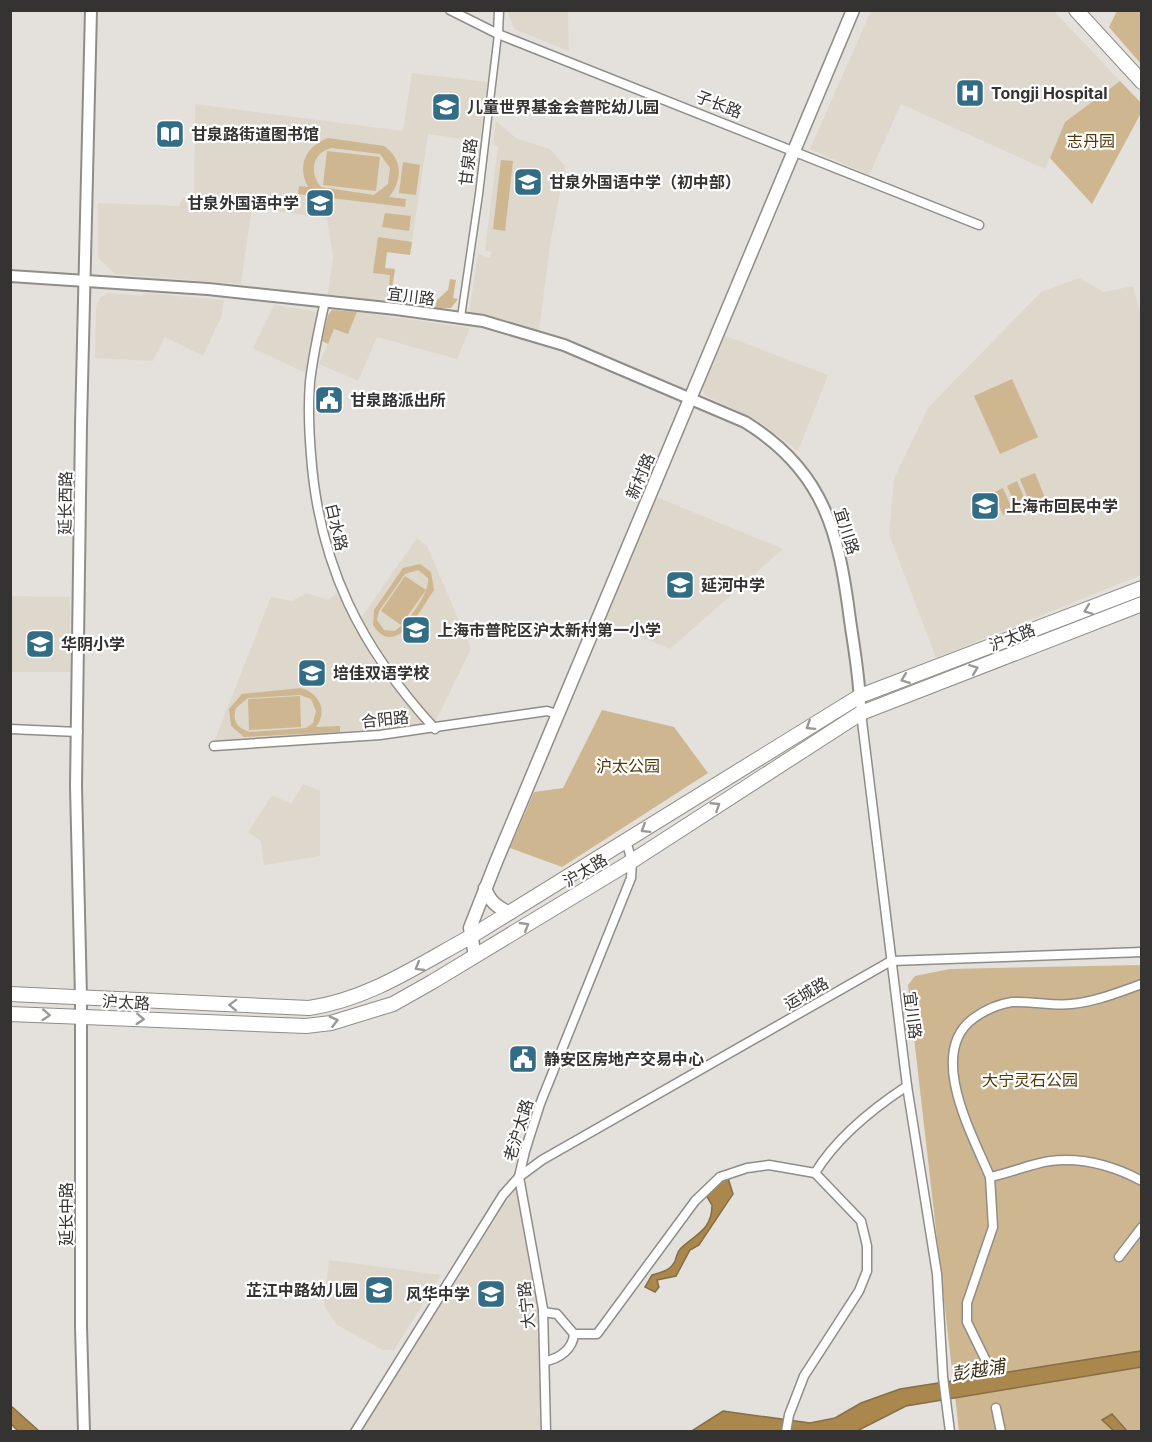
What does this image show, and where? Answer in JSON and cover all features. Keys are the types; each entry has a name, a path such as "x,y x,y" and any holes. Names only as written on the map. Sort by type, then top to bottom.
{"main road":[{"name":"新村路","path":"475,956 470,938 471,925 485,888 853,10"},
{"path":"1076,10 1142,82"},
{"path":"1086,10 1142,71"},
{"name":"沪太路","path":"10,994 298,1008 338,1004 405,975 470,938 860,696 1142,588"},
{"name":"沪太路","path":"10,1014 306,1026 331,1023 393,1004 632,861 861,713 1142,604"},
{"path":"485,888 488,897 498,907 510,912"}],"street":[{"name":"延长西路","path":"81,997 76,786 91,10"},
{"name":"子长路","path":"450,10 498,34 979,225"},
{"name":"甘泉路","path":"461,317 481,184 499,10"},
{"name":"宜川路","path":"10,276 85,279 325,301 461,317 548,339 745,422 765,436 795,463 817,494 834,531 842,559 907,1086 936,1274 943,1377 950,1431"},
{"name":"白水路","path":"325,301 312,368 309,407 313,478 323,541 360,629 396,683 435,729"},
{"name":"合阳路","path":"214,746 435,729 547,711 557,714"},
{"path":"10,729 78,732"},
{"name":"老沪太路","path":"355,1431 504,1195 519,1178 530,1133 631,878 632,861 626,841"},
{"name":"运城路","path":"519,1178 542,1160 891,961 1142,952"},
{"path":"991,1371 967,1322 967,1303 993,1227 990,1177 953,1075 955,1040 965,1025 998,1005 1012,1002 1072,1004 1094,1000 1142,984"},
{"name":"延长中路","path":"81,997 81,1327 84,1431"},
{"path":"815,1173 829,1154 861,1121 907,1086"},
{"path":"990,1177 1050,1161 1076,1161 1103,1164 1142,1181"},
{"path":"574,1334 597,1334 602,1330 695,1201 720,1177 747,1167 769,1165 815,1173 861,1221 867,1246 867,1270 859,1292 804,1376 789,1415 786,1431"},
{"name":"大宁路","path":"519,1178 543,1312 546,1431"},
{"path":"1119,1257 1142,1227"},
{"path":"543,1312 557,1314 574,1334 574,1341 559,1357 545,1361"},
{"path":"996,1408 1001,1431"}],"shaded area":[{"path":"507,11 568,11 569,51 514,29"},
{"name":"Tongji Hospital","path":"871,11 1054,11 1120,81 1065,122 1045,169 901,104 869,175 810,149"},
{"name":"甘泉外国语中学","path":"412,73 487,82 480,141 428,134 410,255 387,252 385,268 395,269 390,302 328,294 333,257 327,219 252,207 241,284 115,274 98,258 98,203 179,206 183,198 194,199 195,104 403,131"},
{"name":"甘泉外国语中学（初中部）","path":"496,121 516,138 550,149 565,166 550,245 539,330 506,320 469,313 478,254 490,258 491,252 485,250 498,146 493,145"},
{"name":"上海市回民中学","path":"1079,278 1104,292 1133,286 1142,318 1141,575 936,658 889,534 894,479 928,408 1041,292"},
{"path":"107,293 143,296 144,293 224,300 221,317 203,356 165,337 153,361 95,358 96,307 100,298"},
{"path":"274,305 318,312 306,373 253,348"},
{"path":"357,312 470,328 457,359 377,337 358,381 319,364 334,329 348,334"},
{"path":"723,335 828,375 798,451 757,420 704,395 702,384"},
{"name":"延河中学","path":"654,496 783,549 670,649 602,620"},
{"name":"上海市普陀区沪太新村第一小学","path":"417,538 427,546 471,649 435,722 400,680 361,618"},
{"name":"培佳双语学校","path":"306,593 328,600 337,593 373,660 427,725 214,742 271,597 292,601"},
{"name":"华阴小学","path":"12,596 70,597 70,672 11,672"},
{"path":"303,784 320,791 320,856 264,865 261,841 248,832 272,795 291,804"},
{"path":"728,1178 733,1194 699,1245 690,1250 676,1276 657,1280 659,1287 655,1292 645,1287 652,1275 671,1267 680,1250 706,1226 712,1205 706,1195 715,1185"},
{"name":"风华中学","path":"517,1185 533,1260 542,1328 543,1431 360,1432"},
{"name":"芷江中路幼儿园","path":"329,1260 441,1275 394,1350 383,1350 337,1325 324,1305"},
{"path":"1141,1351 1141,1367 906,1406 857,1431 690,1432 723,1411 810,1423 835,1418 861,1403 900,1389"},
{"path":"10,1405 39,1431 18,1431 11,1424"},
{"path":"1112,1414 1127,1431 1114,1431 1102,1420"}],"green space":[{"path":"1117,11 1141,11 1141,64 1109,27"},
{"name":"志丹园","path":"1120,81 1141,103 1141,113 1092,204 1050,158 1065,122"},
{"path":"328,138 384,146 395,157 399,170 397,184 389,197 406,199 405,207 298,194 299,186 308,187 303,171 305,158 320,142","holes":["332,148 380,154 390,168 388,184 374,195 321,187 315,176 314,164 325,150"]},
{"path":"327,151 380,157 376,191 323,185"},
{"path":"501,160 513,161 505,231 493,229"},
{"path":"403,162 420,165 416,195 399,193"},
{"path":"385,213 411,216 409,231 382,227"},
{"path":"378,237 412,242 410,255 387,252 385,268 395,269 392,288 389,287 390,275 373,273"},
{"path":"450,279 456,280 453,298 458,299 451,308 435,308 437,300 448,290"},
{"path":"332,310 357,312 348,334 334,329 328,344 322,341 328,315"},
{"path":"1012,379 1038,437 1000,454 974,396"},
{"path":"1035,473 1045,498 1030,504 1020,479"},
{"path":"1017,481 1027,504 1017,508 1007,486"},
{"path":"1003,488 1013,511 1003,515 993,493"},
{"path":"420,564 431,572 434,590 408,627 391,637 382,635 373,625 374,610 403,568","holes":["418,570 428,578 426,591 411,615 394,631 384,630 377,620 379,611 405,574"]},
{"path":"405,576 426,590 401,625 381,611"},
{"path":"301,688 308,690 317,699 322,709 320,721 316,727 340,726 340,732 244,737 231,726 229,709 242,694","holes":["300,695 311,699 316,711 313,723 306,728 250,732 242,729 235,720 236,708 248,698"]},
{"path":"300,696 301,727 249,730 248,699"},
{"name":"沪太公园","path":"602,710 674,727 708,773 562,867 510,848 534,792 563,788"},
{"name":"大宁灵石公园","path":"1141,965 1141,1431 959,1431 908,985 915,976 950,969"}],"place":[{"name":"Tongji Hospital","path":"970,93"},
{"name":"儿童世界基金会普陀幼儿园","path":"446,107"},
{"name":"甘泉路街道图书馆","path":"170,134"},
{"name":"甘泉外国语中学（初中部）","path":"528,182"},
{"name":"甘泉外国语中学","path":"320,203"},
{"name":"甘泉路派出所","path":"329,400"},
{"name":"上海市回民中学","path":"985,506"},
{"name":"延河中学","path":"680,585"},
{"name":"上海市普陀区沪太新村第一小学","path":"416,630"},
{"name":"华阴小学","path":"40,644"},
{"name":"培佳双语学校","path":"312,673"},
{"name":"静安区房地产交易中心","path":"523,1059"},
{"name":"芷江中路幼儿园","path":"379,1290"},
{"name":"风华中学","path":"491,1294"}],"water label":[{"name":"彭越浦","path":"978,1370"}]}
